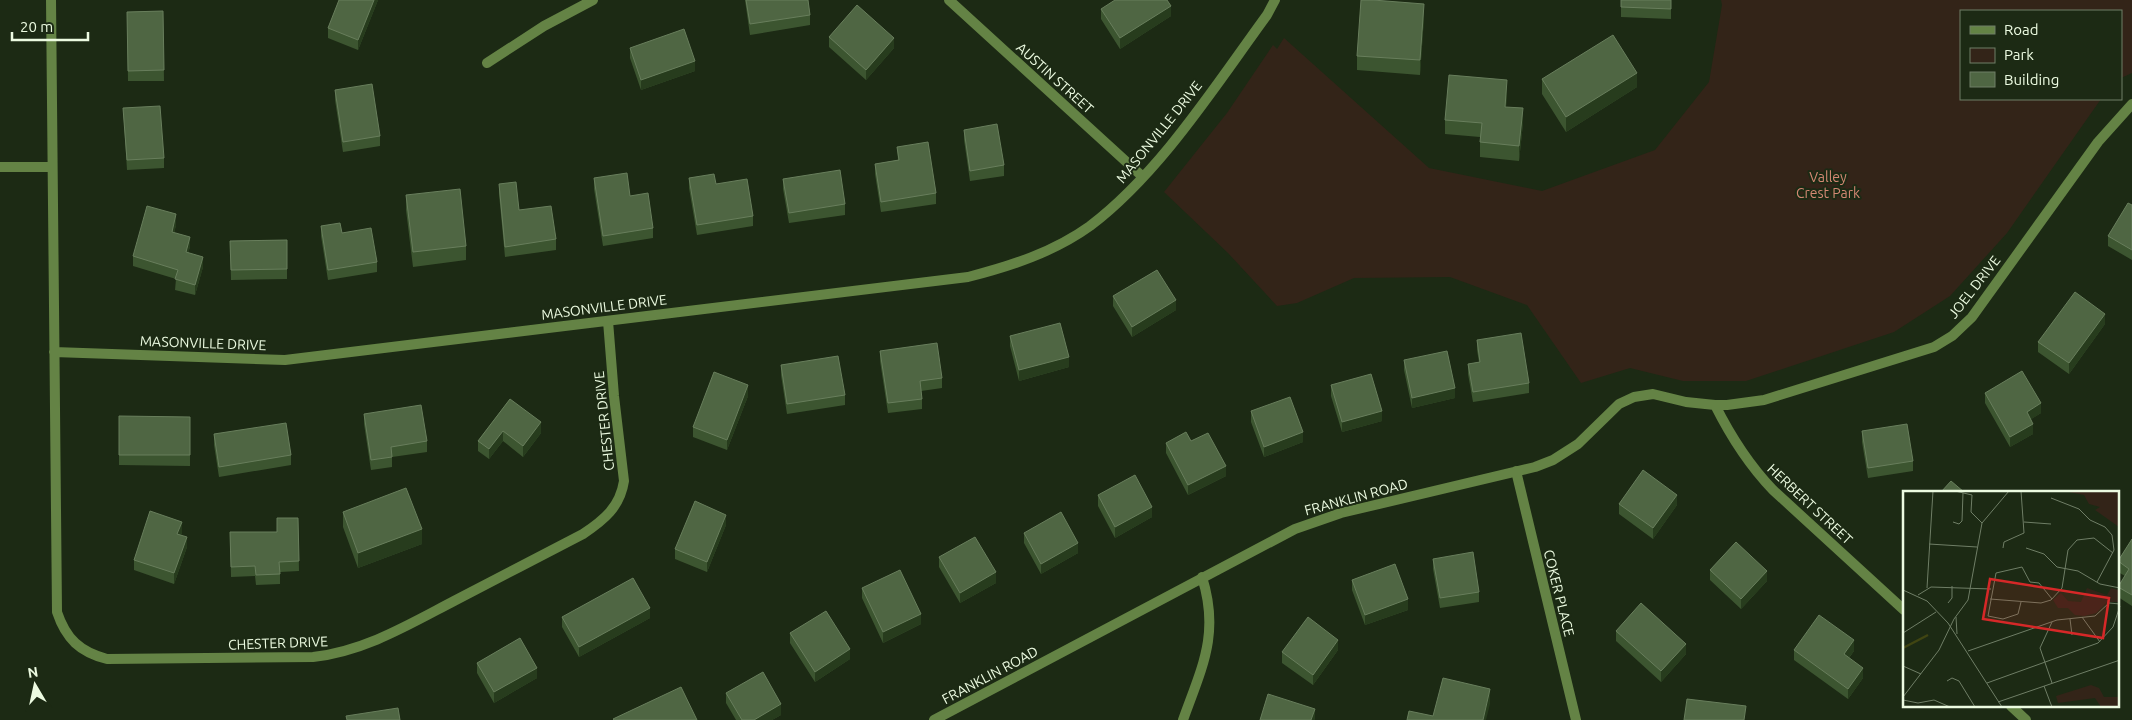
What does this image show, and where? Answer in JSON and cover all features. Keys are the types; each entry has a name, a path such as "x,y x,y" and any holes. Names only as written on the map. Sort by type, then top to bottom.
{"street":[{"path":"51,0 54,352"},
{"path":"487,63 544,26 593,0"},
{"name":"AUSTIN STREET","path":"949,0 1143,177"},
{"name":"MASONVILLE DRIVE","path":"54,352 284,360 968,277 1009,266 1055,247 1089,226 1143,177 1176,138 1256,31 1275,0"},
{"name":"JOEL DRIVE","path":"1715,405 1764,400 1934,347 1952,336 1972,317 2098,142 2132,104"},
{"path":"0,167 52,167"},
{"name":"CHESTER DRIVE","path":"54,352 58,612 62,627 74,643 92,655 107,659 313,657 336,655 366,646 401,629 583,534 613,511 622,490 624,474 614,396 608,321"},
{"name":"FRANKLIN ROAD","path":"934,720 1295,529 1340,513 1516,472 1553,460 1578,444 1619,404 1634,397 1653,394 1686,402 1715,405"},
{"name":"HERBERT STREET","path":"1715,405 1732,439 1754,470 1773,490 1903,609"},
{"name":"COKER PLACE","path":"1516,472 1576,720"},
{"path":"1183,720 1208,652 1211,621 1208,597 1202,577"},
{"path":"2013,708 2026,720"}],"green space":[{"name":"Valley Crest Park","path":"1721,0 2132,0 2132,73 2122,78 2122,10 1960,10 1960,100 2100,100 2007,233 1950,296 1894,332 1746,381 1683,381 1630,368 1581,383 1527,305 1450,277 1354,278 1297,303 1277,306 1228,253 1164,192 1227,113 1273,45 1277,49 1284,38 1429,168 1542,191 1655,150 1709,82 1722,5"}],"building":[{"path":"339,0 374,0 358,40 328,28"},
{"path":"746,0 808,0 810,15 750,24"},
{"path":"1115,0 1167,0 1171,6 1120,38 1101,9"},
{"path":"1361,0 1424,4 1420,60 1357,56"},
{"path":"1621,0 1671,0 1671,9 1621,7"},
{"path":"857,5 894,38 866,70 829,37"},
{"path":"163,11 164,70 128,71 127,12"},
{"path":"684,29 695,61 641,80 630,48"},
{"path":"1613,35 1637,73 1566,117 1542,79"},
{"path":"1449,75 1507,80 1505,107 1523,108 1519,146 1480,142 1482,123 1445,120"},
{"path":"372,84 380,136 343,142 335,90"},
{"path":"160,106 164,158 127,160 123,108"},
{"path":"997,124 1004,165 970,171 964,130"},
{"path":"928,142 936,193 881,202 875,164 899,160 897,147"},
{"path":"840,170 845,204 789,213 783,179"},
{"path":"627,173 630,196 648,193 653,228 603,236 594,178"},
{"path":"714,174 716,184 747,179 753,216 697,225 689,178"},
{"path":"516,182 519,210 551,206 556,239 505,247 499,184"},
{"path":"460,189 466,246 413,252 406,195"},
{"path":"2128,203 2132,205 2132,250 2108,236"},
{"path":"147,206 176,214 172,232 190,237 186,252 203,257 195,285 175,279 178,270 133,256"},
{"path":"340,223 342,233 371,228 377,262 328,270 321,226"},
{"path":"287,240 287,269 231,270 230,241"},
{"path":"1157,270 1176,300 1132,327 1113,296"},
{"path":"2075,292 2105,314 2069,363 2038,342"},
{"path":"1060,323 1069,357 1019,370 1010,336"},
{"path":"1521,333 1529,383 1473,392 1468,364 1480,362 1477,340"},
{"path":"937,343 942,378 920,381 922,399 888,403 880,351"},
{"path":"1447,351 1455,388 1412,398 1404,360"},
{"path":"838,356 845,395 787,404 781,365"},
{"path":"2022,371 2041,403 2027,412 2033,424 2010,437 1985,393"},
{"path":"714,372 748,385 727,440 693,427"},
{"path":"1371,374 1382,411 1342,422 1331,385"},
{"path":"1290,397 1303,432 1264,447 1251,411"},
{"path":"510,399 541,422 523,446 503,431 489,449 478,441"},
{"path":"421,405 427,441 391,447 392,457 371,460 364,414"},
{"path":"119,416 190,417 190,455 119,455"},
{"path":"286,423 291,455 219,467 214,434"},
{"path":"1907,424 1913,461 1868,468 1862,431"},
{"path":"1186,432 1191,441 1208,433 1226,466 1188,485 1166,443"},
{"path":"1643,470 1677,495 1653,528 1619,504"},
{"path":"1135,475 1152,507 1115,527 1098,495"},
{"path":"1951,481 1963,491 1942,491"},
{"path":"406,488 422,529 358,553 343,512"},
{"path":"695,501 726,515 707,562 675,549"},
{"path":"150,511 182,522 177,534 187,537 174,573 134,560"},
{"path":"1061,512 1078,543 1041,564 1024,533"},
{"path":"277,518 298,518 299,561 279,562 280,574 256,575 255,566 231,567 230,532 277,532"},
{"path":"975,537 996,572 960,593 939,557"},
{"path":"2132,539 2132,595 2120,588 2120,584 2129,569 2120,562 2120,558"},
{"path":"1736,542 1767,571 1741,599 1710,570"},
{"path":"1473,552 1479,592 1440,598 1433,559"},
{"path":"1395,564 1408,599 1365,615 1352,580"},
{"path":"900,570 921,614 883,632 862,588"},
{"path":"633,578 650,608 579,647 562,617"},
{"path":"1641,603 1686,644 1661,671 1616,631"},
{"path":"826,611 850,649 815,672 790,633"},
{"path":"1819,615 1854,640 1844,654 1863,668 1848,689 1794,650"},
{"path":"1308,617 1338,640 1313,675 1282,652"},
{"path":"520,638 537,668 494,692 477,663"},
{"path":"763,672 781,704 754,720 742,720 726,693"},
{"path":"1443,678 1490,689 1483,720 1407,720 1409,711 1433,716"},
{"path":"681,687 697,720 613,719"},
{"path":"1268,694 1315,709 1311,720 1260,720"},
{"path":"1687,699 1746,706 1744,720 1684,720"},
{"path":"398,708 400,720 347,720 346,716"}]}
